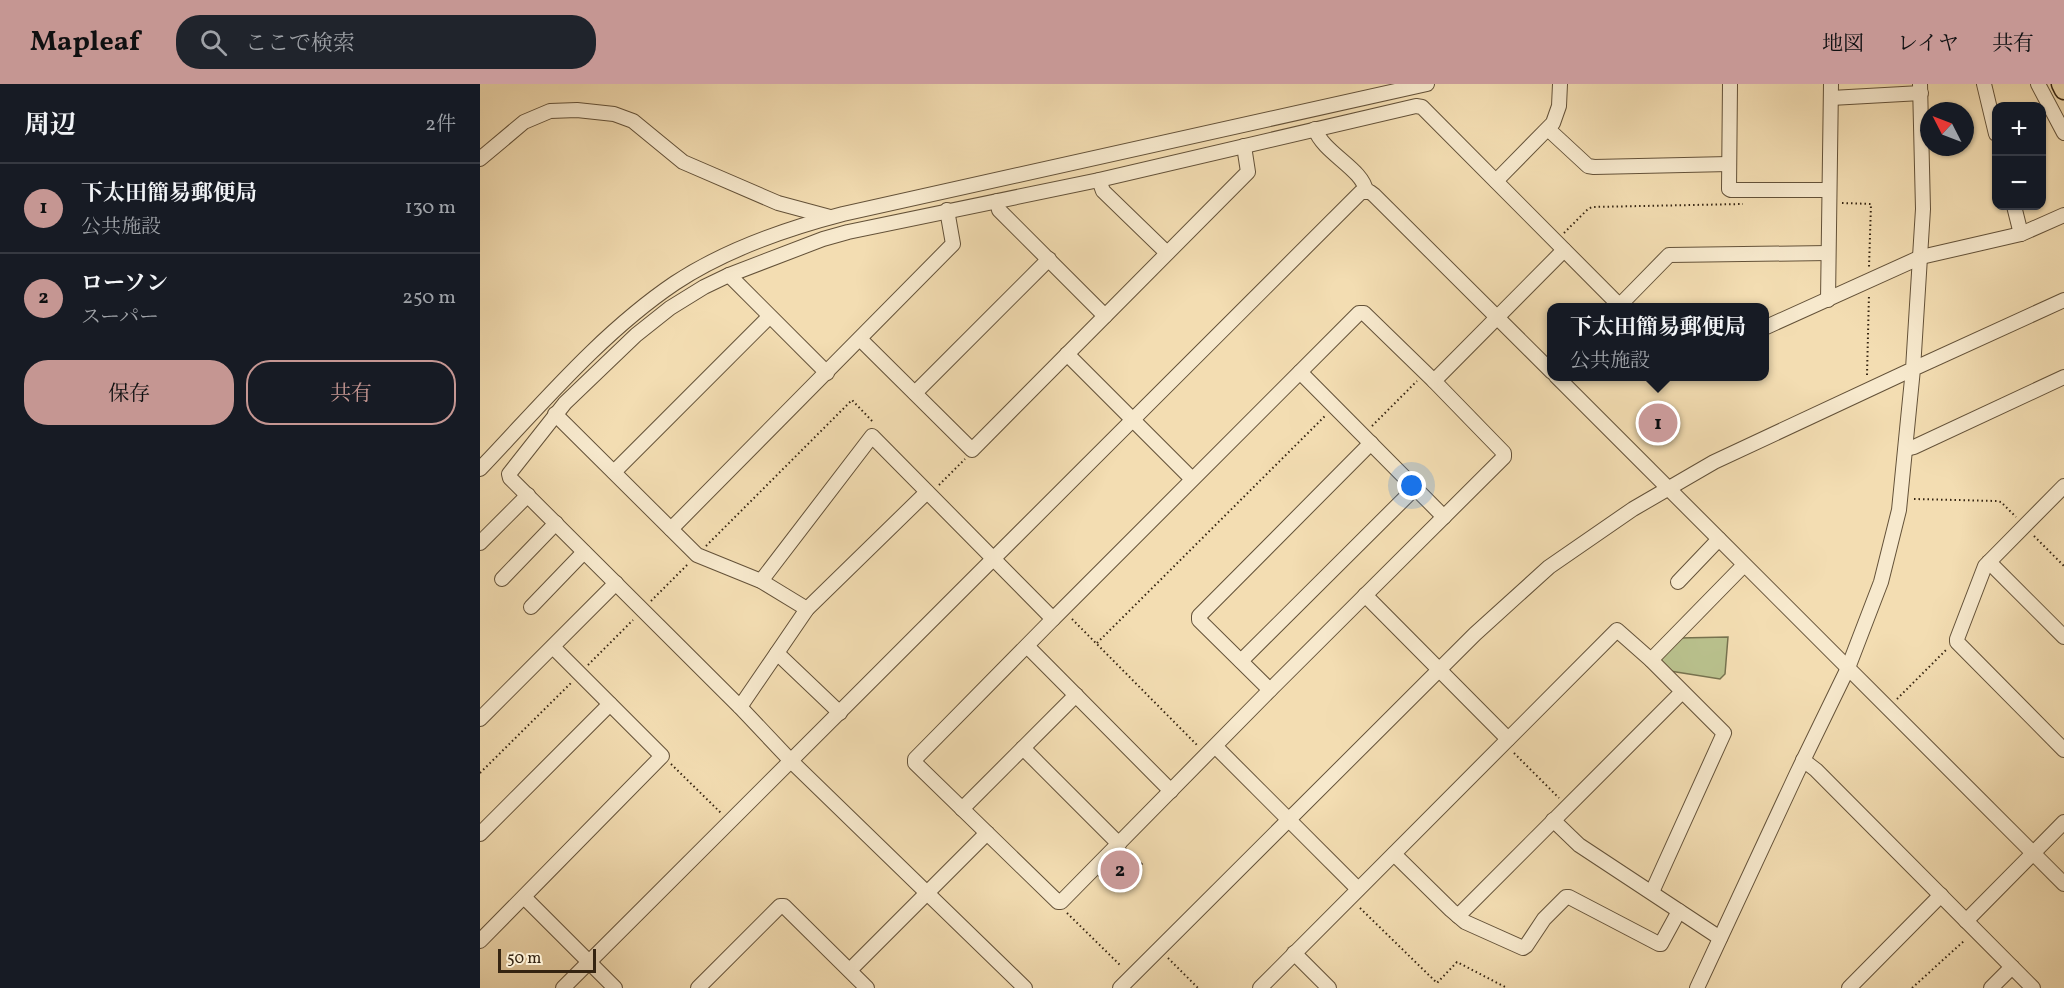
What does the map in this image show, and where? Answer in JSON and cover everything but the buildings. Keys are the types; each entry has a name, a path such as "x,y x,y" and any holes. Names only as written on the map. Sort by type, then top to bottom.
{"main road":[{"path":"2061,84 2064,90"}],"street":[{"path":"480,469 608,337 676,282 720,257 783,232 830,217 1427,84"},
{"path":"1496,181 1548,129 1559,106 1560,84"},
{"path":"1730,84 1729,189 1828,196"},
{"path":"1984,84 1992,117"},
{"path":"2038,84 2064,133"},
{"path":"1697,988 1848,668 1881,582 1892,544 1902,490 1921,258 1923,198 1920,89 1831,91 1828,300"},
{"path":"1025,988 791,761 740,706 510,478 509,474 555,414 655,319 704,287 823,239 947,210 1099,180 1416,106 1422,108 1618,303"},
{"path":"480,159 524,122 550,111 577,110 614,114 633,121 683,162 783,206 830,217"},
{"path":"1315,129 1318,138 1361,180 1366,191 1374,195 1547,368"},
{"path":"1548,129 1588,166 1729,164"},
{"path":"860,339 972,450 1248,172 1244,146"},
{"path":"1099,180 1103,191 1167,253"},
{"path":"563,988 1356,195 1366,191"},
{"path":"997,201 999,210 1105,316"},
{"path":"671,529 953,244 947,210"},
{"path":"2015,210 2021,234"},
{"path":"1769,326 1921,258 2021,234 2064,215"},
{"path":"1434,381 1497,318 1560,246"},
{"path":"1624,303 1669,255 1828,253"},
{"path":"915,393 1049,259"},
{"path":"729,275 826,373"},
{"path":"1119,988 1503,607 1550,567 1599,531 1667,488 1724,457 2064,300"},
{"path":"1359,313 1364,313 1434,381 1504,453 1504,457 1061,902 1058,902 915,763 915,759 1026,646 1359,313"},
{"path":"614,472 770,317"},
{"path":"1067,354 1192,479"},
{"path":"1300,372 1444,517"},
{"path":"1906,449 2064,377"},
{"path":"1561,381 2064,884"},
{"path":"555,414 698,555 761,581 807,609"},
{"path":"761,581 872,436 933,489 994,559 1058,614"},
{"path":"1270,690 1199,620 1199,616 1371,443"},
{"path":"1241,661 1415,488"},
{"path":"740,706 807,609 933,489"},
{"path":"2063,490 1985,566 1957,641 2064,748"},
{"path":"480,543 528,495"},
{"path":"502,579 556,523"},
{"path":"1678,582 1719,539"},
{"path":"531,607 584,552"},
{"path":"1989,562 2064,637"},
{"path":"1651,660 1744,565"},
{"path":"480,719 616,583"},
{"path":"1365,595 1440,669 1506,740"},
{"path":"1260,988 1617,630 1651,660 1724,733 1652,892"},
{"path":"1026,646 1171,791"},
{"path":"480,941 662,756 553,647"},
{"path":"777,653 840,712"},
{"path":"1458,916 1682,692"},
{"path":"963,809 1076,695"},
{"path":"480,834 610,704"},
{"path":"1023,748 1119,844"},
{"path":"1211,751 1288,820 1354,893"},
{"path":"1803,760 1816,770 2033,988"},
{"path":"1553,820 1579,845 1720,938"},
{"path":"1970,925 2033,853 2064,822"},
{"path":"850,970 987,833"},
{"path":"1394,854 1458,916 1476,927 1523,948 1544,919 1566,897 1659,944 1679,910"},
{"path":"1849,988 1941,895"},
{"path":"524,897 615,988"},
{"path":"698,988 780,906 783,906 867,988"},
{"path":"1294,953 1329,988"},
{"path":"1991,988 2012,967"}],"path":[{"path":"1828,196 1871,204 1867,376"},
{"path":"1560,246 1588,209 1592,207 1746,204"},
{"path":"480,773 852,400 875,424"},
{"path":"1096,643 1326,414"},
{"path":"933,489 972,450"},
{"path":"1911,499 2001,502 2064,566"},
{"path":"1058,614 1096,643 1211,751"},
{"path":"1896,700 1957,641"},
{"path":"1506,740 1567,806"},
{"path":"662,756 730,822"},
{"path":"1354,893 1437,983 1457,962 1507,988"},
{"path":"1058,902 1120,964"},
{"path":"1912,988 1953,952 1970,925"},
{"path":"1168,958 1198,988"}],"green space":[{"path":"1728,637 1725,674 1720,679 1670,671 1661,664 1661,658 1679,638"}],"place":[{"name":"下太田簡易郵便局","path":"1658,423"},
{"name":"ローソン","path":"1120,870"}]}
